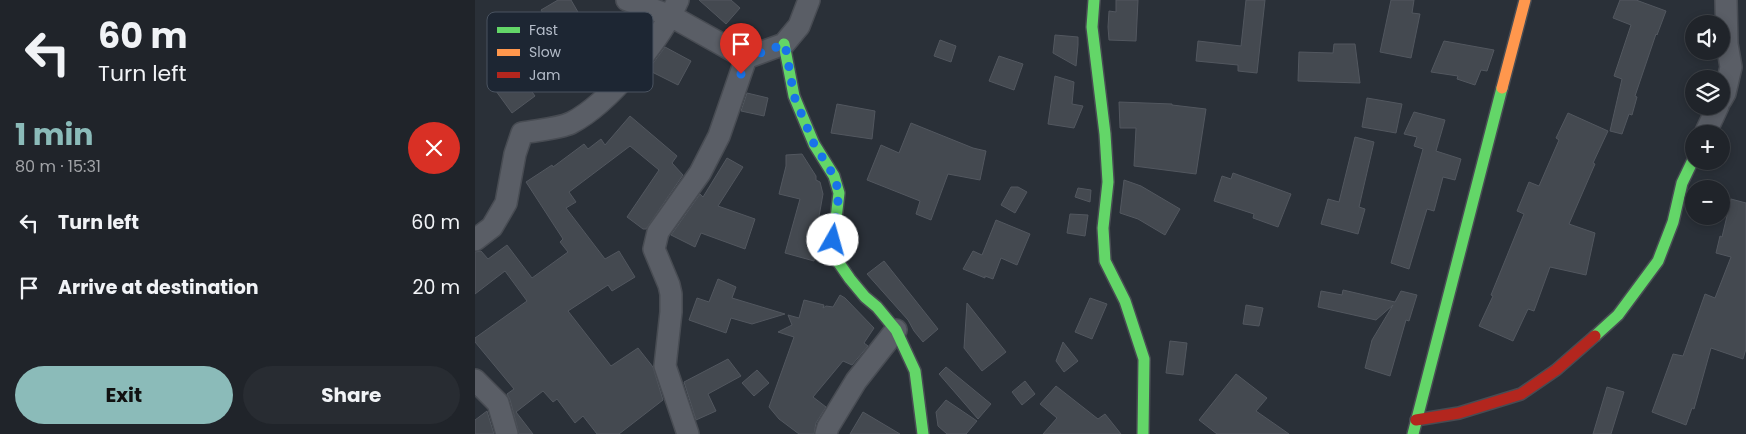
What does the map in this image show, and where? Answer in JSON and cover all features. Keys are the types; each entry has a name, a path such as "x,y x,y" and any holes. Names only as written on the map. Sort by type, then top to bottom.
{"street":[{"path":"627,0 675,8 746,58"},
{"path":"746,58 785,44 799,26 809,0"},
{"path":"1094,0 1092,27 1105,134 1108,182 1103,228 1105,261 1125,301 1144,359 1143,434"},
{"path":"1413,434 1525,0"},
{"path":"1726,0 1730,72"},
{"path":"653,40 675,8"},
{"path":"785,44 794,96 814,144 834,176 839,193 832,253 850,279 896,330 915,371 923,434"},
{"path":"688,434 665,366 671,294 654,249 655,242 658,232 700,173 719,136 746,58"},
{"path":"475,240 492,226 506,202 515,154 522,133 570,123 597,106 612,92"},
{"path":"1416,420 1459,413 1521,394 1556,370 1618,315 1658,261 1673,222 1683,183 1689,170"},
{"path":"826,434 828,427 856,380 896,330"},
{"path":"475,380 498,403 507,434"}],"building":[{"path":"558,0 571,0 578,12 542,12 541,10"},
{"path":"699,0 731,0 740,8 726,24"},
{"path":"1116,0 1138,0 1136,41 1109,40 1109,11 1116,12"},
{"path":"1246,0 1265,0 1257,73 1238,71 1238,65 1196,61 1198,41 1241,46"},
{"path":"1391,0 1414,0 1412,13 1420,14 1411,58 1380,52"},
{"path":"1620,0 1636,0 1666,11 1656,34 1635,96 1637,97 1632,115 1629,114 1622,134 1610,131 1622,79 1614,76 1631,25 1613,18"},
{"path":"1055,35 1078,37 1076,66 1053,53"},
{"path":"940,40 956,46 951,62 934,56"},
{"path":"1444,41 1494,50 1487,71 1481,70 1475,85 1457,79 1458,76 1431,72"},
{"path":"1334,44 1355,44 1360,83 1298,81 1299,52 1333,53"},
{"path":"665,47 691,61 678,85 653,72 653,63"},
{"path":"999,56 1023,64 1014,90 989,81"},
{"path":"1055,76 1074,82 1072,104 1083,106 1074,128 1048,124"},
{"path":"497,92 532,92 535,96 512,113"},
{"path":"747,93 768,98 764,116 741,111"},
{"path":"1367,98 1402,104 1396,133 1362,127"},
{"path":"1119,102 1172,104 1206,109 1196,174 1134,166 1136,128 1120,128"},
{"path":"837,104 875,111 872,139 831,133"},
{"path":"1414,112 1445,120 1436,151 1461,159 1455,180 1443,177 1434,211 1427,209 1409,269 1391,263 1423,149 1414,146 1417,137 1404,134"},
{"path":"1568,113 1608,131 1569,224 1595,233 1586,275 1550,267 1534,311 1528,309 1513,341 1479,326 1493,296 1491,295 1524,214 1517,211 1529,182 1539,186 1559,140 1556,138"},
{"path":"630,116 677,156 672,163 683,175 646,229 643,229 627,217 659,170 630,146 569,192 576,202 566,208 605,259 619,251 635,277 612,291 608,285 568,311 611,366 638,348 653,367 663,400 619,434 597,434 583,416 575,423 557,399 553,402 543,391 516,412 533,434 519,434 507,394 514,389 475,342 475,338 527,301 505,271 475,294 475,252 481,251 488,259 507,245 532,278 568,252 560,242 563,239 526,182 552,165 553,167 584,144 588,149 601,139 605,145"},
{"path":"911,123 973,148 986,151 980,180 948,174 931,220 916,214 920,201 867,180 881,145 899,153"},
{"path":"1355,137 1374,142 1359,207 1365,209 1358,234 1321,224 1328,199 1339,202"},
{"path":"802,154 816,176 816,180 820,182 823,194 814,261 785,253 800,199 779,194 786,166 786,155"},
{"path":"727,158 743,167 718,206 755,219 745,249 701,233 695,247 671,235 700,194 703,197"},
{"path":"1233,173 1291,194 1278,227 1253,218 1254,214 1214,201 1222,176 1231,179"},
{"path":"1124,180 1141,186 1180,209 1165,235 1138,219 1120,213"},
{"path":"1011,187 1018,187 1027,192 1015,213 1001,205"},
{"path":"1078,188 1091,190 1090,202 1075,197"},
{"path":"1731,199 1746,203 1746,349 1743,359 1711,348 1694,409 1692,408 1686,425 1652,412 1673,354 1683,356 1705,294 1715,298 1731,257 1716,253 1725,225 1730,225"},
{"path":"1070,214 1088,215 1085,236 1067,233"},
{"path":"996,220 1030,234 1017,265 1001,258 993,279 985,276 985,278 963,269 973,251 982,255"},
{"path":"884,261 938,329 923,342 908,320 867,274"},
{"path":"718,279 736,287 732,298 785,314 752,324 731,318 726,333 689,320 697,298 709,302"},
{"path":"1343,290 1395,302 1401,291 1417,295 1409,321 1406,320 1390,376 1365,368 1372,340 1393,305 1376,320 1318,307 1321,291 1342,295"},
{"path":"840,295 874,328 864,343 868,346 852,365 843,361 813,397 826,407 816,423 814,434 799,434 779,419 769,407 794,337 778,332 792,325 788,315 799,318 804,300 824,305 823,308 826,306 833,307"},
{"path":"1090,298 1107,304 1092,339 1075,332"},
{"path":"967,303 1006,352 982,371 964,348"},
{"path":"1246,305 1263,308 1259,326 1243,324"},
{"path":"1170,341 1187,343 1183,375 1166,373"},
{"path":"1063,342 1078,361 1064,372 1056,361"},
{"path":"728,359 741,376 708,394 716,411 696,420 684,382"},
{"path":"946,367 991,404 978,419 939,374"},
{"path":"757,370 769,383 754,396 742,383"},
{"path":"1236,374 1267,398 1256,411 1289,434 1217,434 1199,420"},
{"path":"1025,381 1035,394 1022,405 1012,392"},
{"path":"1056,386 1098,419 1105,414 1121,434 1043,434 1057,418 1040,404"},
{"path":"1607,387 1624,392 1611,434 1593,434"},
{"path":"946,400 977,421 966,434 947,434 938,426 936,412"},
{"path":"487,411 494,434 475,434 475,420"},
{"path":"863,412 900,434 850,434"}],"traffic: fast":[{"path":"1094,0 1092,27 1105,134 1108,182 1103,228 1105,261 1125,301 1144,359 1143,434"},
{"path":"784,44 794,96 814,144 834,176 839,193 832,253 850,279 896,330 915,371 923,434"},
{"path":"1413,434 1502,88"},
{"path":"1595,336 1618,315 1658,261 1673,222 1682,183 1688,170"}],"traffic: slow":[{"path":"1502,88 1525,0"}],"traffic: jam":[{"path":"1416,420 1459,413 1521,394 1556,370 1595,336"}],"route":[{"path":"741,74 746,58 785,44 794,96 814,144 834,176 839,193 833,240"}]}
